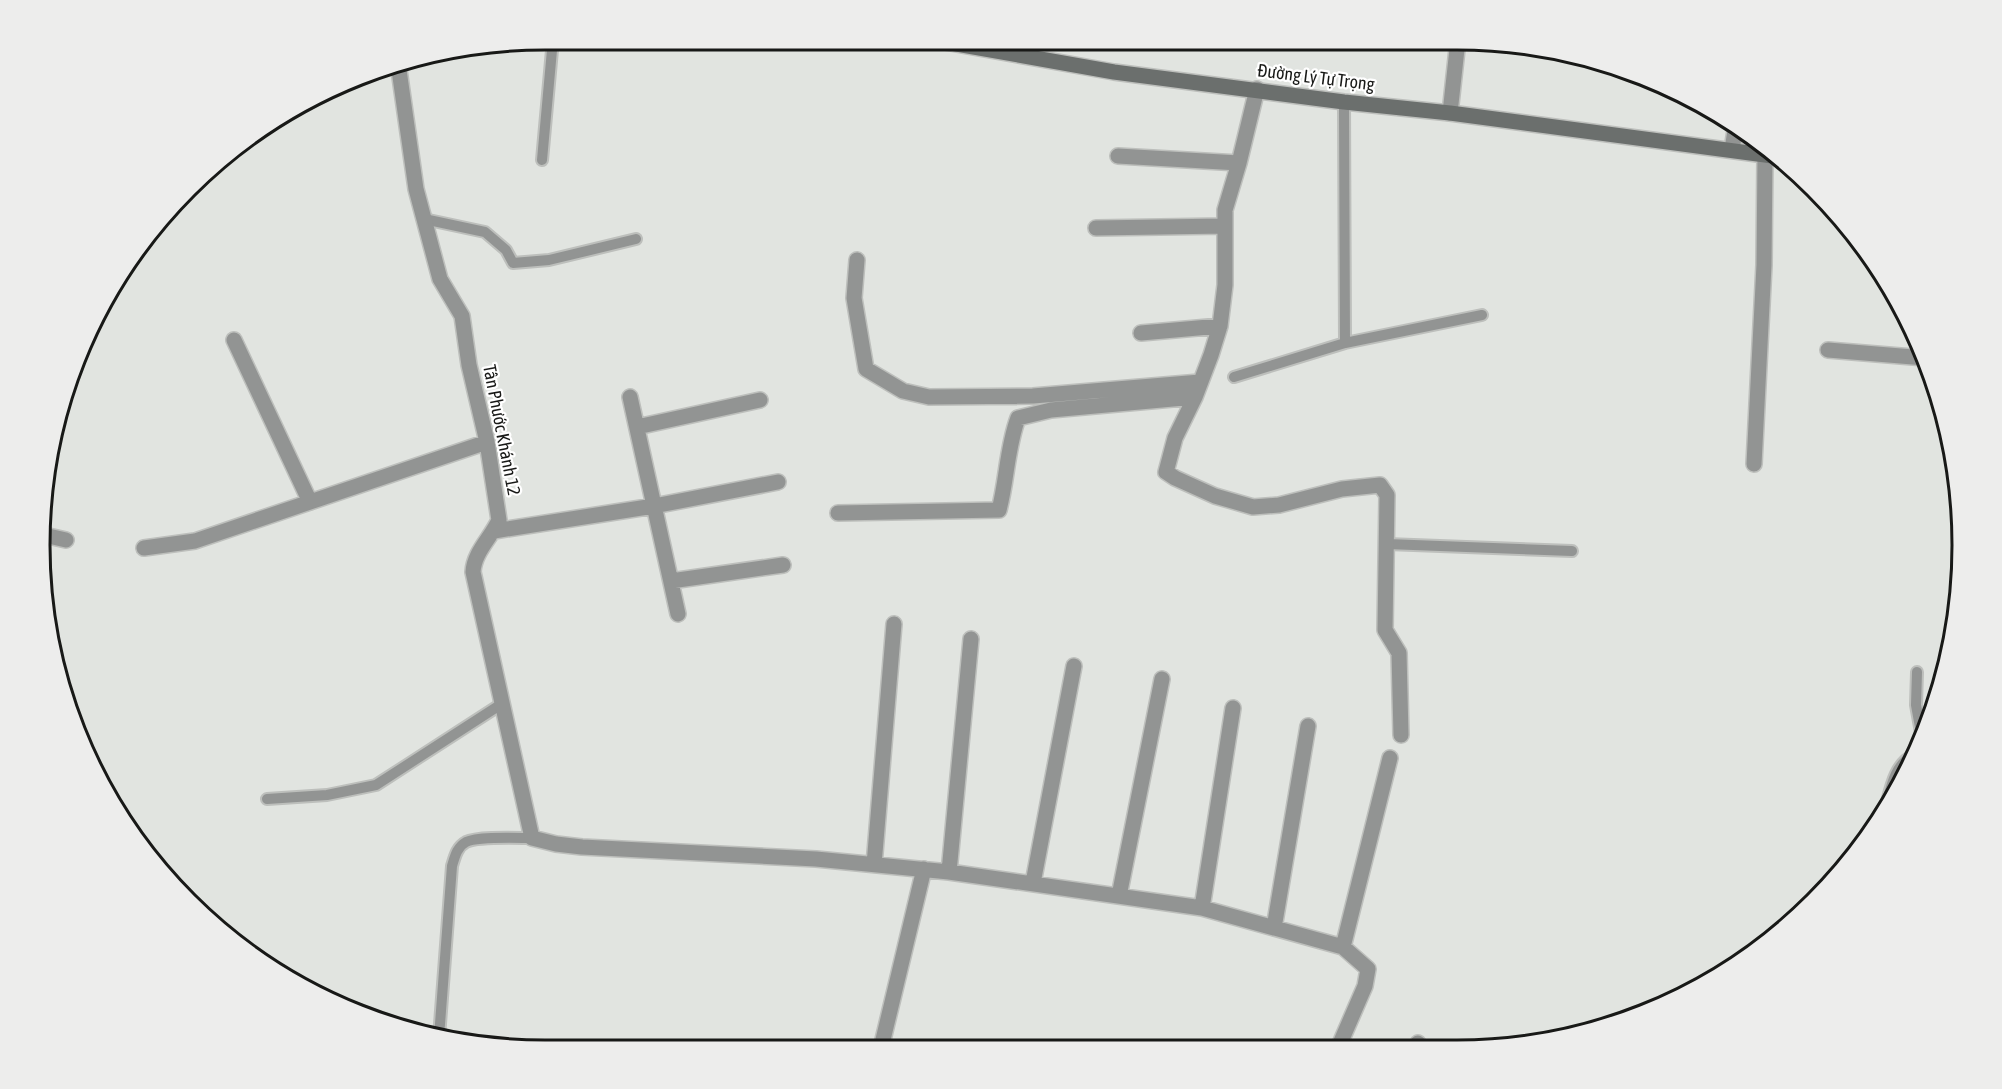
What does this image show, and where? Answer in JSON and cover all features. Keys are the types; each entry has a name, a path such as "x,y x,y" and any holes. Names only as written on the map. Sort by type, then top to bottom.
{"main road":[{"name":"Đường Lý Tự Trọng","path":"998,50 1114,72 1761,153"}],"street":[{"path":"1450,113 1457,50"},
{"name":"Tân Phước Khánh 12","path":"399,71 416,189 440,279 462,316 469,365 488,442 499,520 473,562 473,572 532,838"},
{"path":"1257,89 1225,210 1225,285 1220,326 1198,390 1175,438 1166,472 1174,478 1215,496 1253,507 1279,505 1342,489 1380,485 1387,495 1385,630 1399,653 1401,735"},
{"path":"1732,149 1734,134"},
{"path":"1118,156 1239,163"},
{"path":"1754,464 1771,162"},
{"path":"1096,228 1224,226"},
{"path":"857,260 854,298 866,369 903,391 929,397 1198,390"},
{"path":"1141,333 1220,326"},
{"path":"234,340 310,502"},
{"path":"1828,350 1916,357"},
{"path":"838,513 999,510 1005,489 1013,431 1018,417 1051,410 1198,390"},
{"path":"630,397 678,614"},
{"path":"637,427 760,400"},
{"path":"144,548 195,541 488,442"},
{"path":"494,531 654,506 778,482"},
{"path":"50,536 66,540"},
{"path":"671,581 783,564"},
{"path":"874,865 894,624"},
{"path":"949,872 970,639"},
{"path":"1033,883 1074,666"},
{"path":"1119,896 1162,679"},
{"path":"1202,908 1233,708"},
{"path":"1274,928 1308,726"},
{"path":"1343,947 1390,758"},
{"path":"532,838 582,847 816,859 924,869 1202,908 1343,947 1368,969 1365,986 1342,1040"},
{"path":"883,1040 924,869"}],"lane":[{"path":"542,160 552,50"},
{"path":"1344,102 1345,343"},
{"path":"424,219 486,232 506,250 513,262 549,260 636,239"},
{"path":"1234,377 1345,343 1482,315"},
{"path":"1387,544 1572,551"},
{"path":"1917,672 1916,705 1919,723"},
{"path":"267,799 327,795 376,785 503,703"},
{"path":"440,1028 452,866 457,851 467,842 498,838 532,838"}]}
